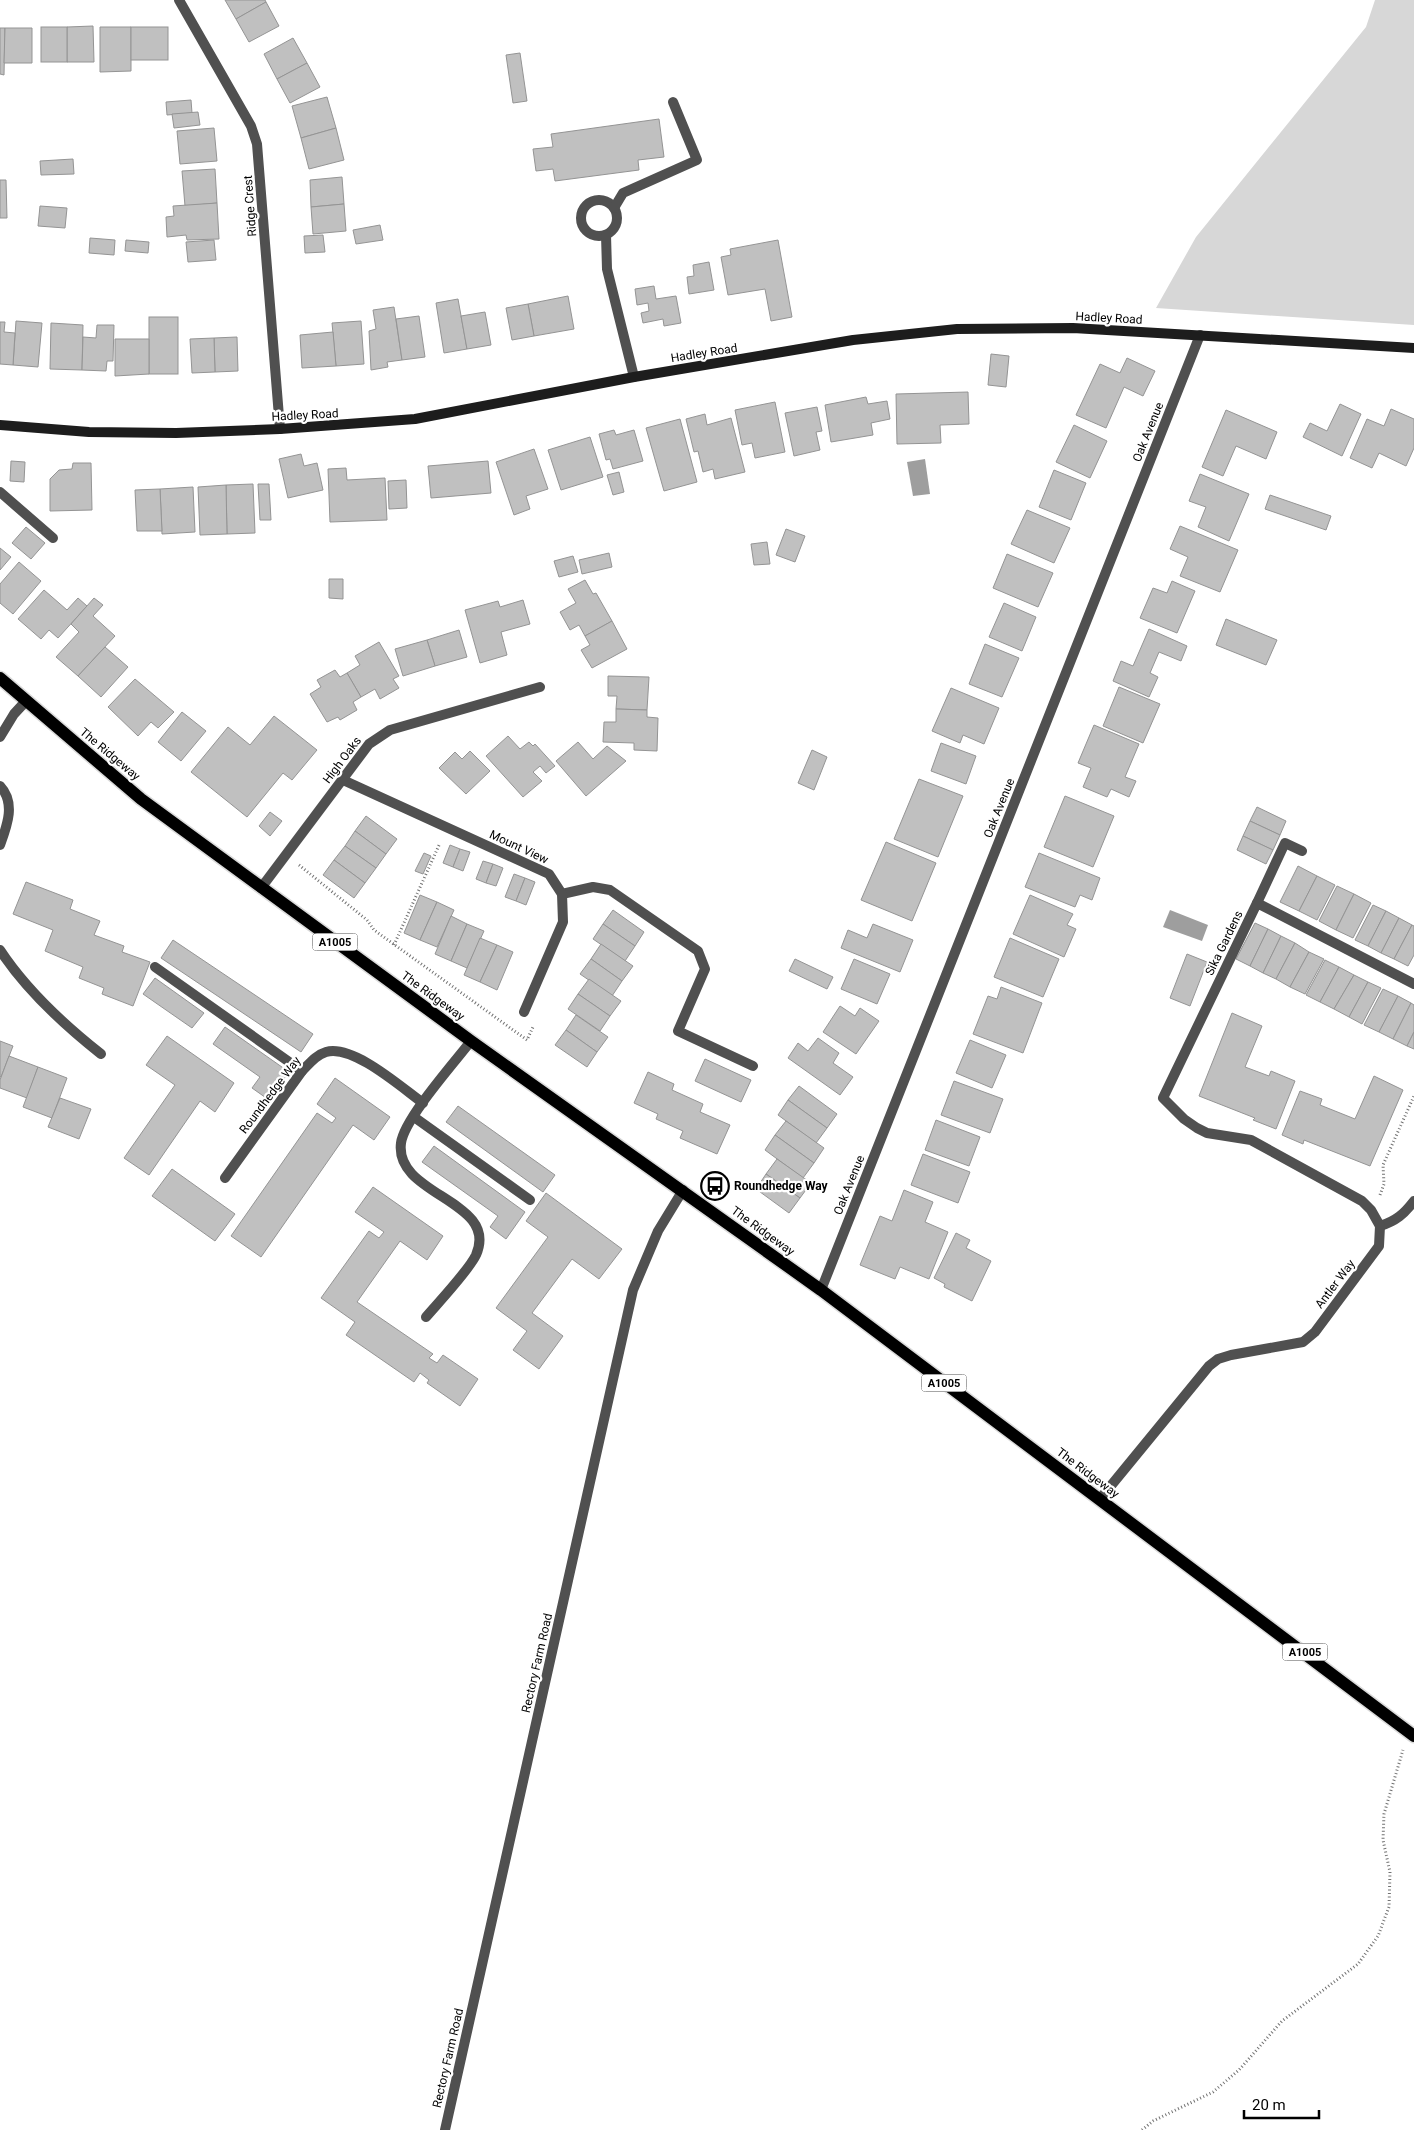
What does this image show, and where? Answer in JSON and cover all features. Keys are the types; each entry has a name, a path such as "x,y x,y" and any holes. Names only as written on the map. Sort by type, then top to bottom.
{"main road":[{"name":"The Ridgeway","path":"0,678 141,799 471,1040 821,1290 1414,1736"}],"street":[{"name":"Ridge Crest","path":"179,0 251,126 257,144 280,429"},
{"path":"614,208 623,193 697,160 673,102"},
{"path":"601,200 608,202 614,208 617,215 617,223 613,230 606,235 590,234 582,221 582,213 586,206 592,201 601,200"},
{"path":"606,235 607,269 634,377"},
{"name":"Hadley Road","path":"0,425 89,432 176,433 280,429 415,419 634,377 853,340 957,329 1073,328 1414,348"},
{"name":"Oak Avenue","path":"821,1290 1200,335"},
{"path":"0,492 53,538"},
{"name":"High Oaks","path":"261,888 370,744 390,730 540,687"},
{"path":"0,737 14,714 26,701"},
{"name":"Mount View","path":"343,780 549,874 562,894"},
{"path":"0,786 6,792 10,808 0,845"},
{"path":"1257,903 1286,843 1302,851"},
{"path":"524,1012 563,922 562,894 593,887 610,890 698,951 705,969 678,1031 753,1066"},
{"name":"Sika Gardens","path":"1371,1210 1362,1201 1251,1140 1207,1133 1197,1128 1184,1120 1163,1098 1257,903 1414,984"},
{"path":"0,950 10,966 62,1023 102,1054"},
{"path":"155,967 302,1071"},
{"path":"426,1317 475,1257 480,1242 479,1232 464,1212 414,1177 404,1165 401,1143 404,1132 414,1117 471,1040"},
{"name":"Roundhedge Way","path":"225,1178 302,1071 315,1057 326,1052 345,1052 356,1056 424,1103"},
{"path":"414,1117 530,1200"},
{"name":"Rectory Farm Road","path":"445,2130 633,1290 658,1231 683,1190"},
{"path":"1371,1210 1380,1226 1394,1222 1404,1215 1414,1200"},
{"name":"Antler Way","path":"1100,1499 1209,1366 1218,1359 1302,1342 1315,1332 1378,1246 1380,1226"}],"path":[{"path":"394,945 447,828"},
{"path":"287,855 367,920 374,930 527,1040 536,1019 524,1012"},
{"path":"1371,1210 1380,1196 1384,1184 1384,1165 1414,1096"},
{"path":"1142,2130 1153,2121 1213,2092 1239,2070 1282,2021 1358,1964 1378,1936 1389,1907 1390,1872 1383,1840 1384,1814 1403,1748"}],"shaded area":[{"path":"1375,0 1414,0 1414,325 1156,308 1196,237 1366,27"},
{"path":"925,459 930,494 913,496 907,462"},
{"path":"1170,910 1208,925 1202,941 1163,927"}],"building":[{"path":"225,0 265,0 266,2 236,19"},
{"path":"266,2 279,26 249,42 236,19"},
{"path":"93,26 94,62 67,62 67,27"},
{"path":"41,27 67,27 67,62 41,62"},
{"path":"100,27 131,27 131,71 100,72"},
{"path":"131,27 168,27 168,60 131,60"},
{"path":"0,28 5,28 4,75 0,74"},
{"path":"5,28 32,28 32,63 4,63"},
{"path":"293,38 307,63 277,79 264,54"},
{"path":"520,53 527,101 513,103 506,55"},
{"path":"307,63 320,87 290,103 277,79"},
{"path":"327,97 336,128 301,138 292,106"},
{"path":"191,100 192,113 167,115 166,102"},
{"path":"198,112 200,125 174,128 172,114"},
{"path":"659,119 664,157 638,160 639,170 555,181 553,169 536,171 533,149 553,147 551,134"},
{"path":"214,128 217,161 180,164 177,131"},
{"path":"336,128 344,160 309,169 301,138"},
{"path":"73,159 74,174 41,175 40,161"},
{"path":"215,169 217,203 185,206 182,171"},
{"path":"342,177 344,204 311,207 310,180"},
{"path":"0,180 6,180 7,218 0,218"},
{"path":"217,203 219,239 187,240 186,235 167,237 166,217 174,216 173,206"},
{"path":"344,204 346,231 313,234 311,207"},
{"path":"40,206 67,208 65,228 38,226"},
{"path":"380,225 383,240 356,244 353,230"},
{"path":"323,235 325,252 305,253 304,236"},
{"path":"90,238 115,240 114,255 89,253"},
{"path":"126,240 149,242 148,253 125,251"},
{"path":"214,240 216,260 188,262 186,242"},
{"path":"778,240 792,317 771,321 765,289 728,295 721,257 731,255 730,249"},
{"path":"709,262 714,290 689,294 687,277 694,276 693,265"},
{"path":"654,286 656,299 676,296 681,323 664,326 663,319 643,323 641,313 649,311 648,303 637,305 635,289"},
{"path":"568,296 574,329 534,336 528,304"},
{"path":"458,299 467,349 444,353 436,303"},
{"path":"528,304 534,336 512,340 506,308"},
{"path":"394,307 402,360 387,362 388,367 371,370 369,331 376,329 373,310"},
{"path":"485,312 491,345 467,349 461,316"},
{"path":"419,316 425,357 402,360 396,319"},
{"path":"149,317 178,317 178,374 149,374"},
{"path":"16,321 42,323 38,367 13,365"},
{"path":"361,321 364,364 336,366 332,323"},
{"path":"0,322 5,322 4,332 15,333 13,365 0,364"},
{"path":"51,323 83,325 82,370 50,369"},
{"path":"97,325 114,325 113,361 107,361 106,371 82,370 83,337 96,338"},
{"path":"333,332 336,366 302,368 300,335"},
{"path":"237,337 238,371 215,372 214,338"},
{"path":"214,338 215,372 192,373 190,339"},
{"path":"115,339 149,339 149,374 115,376"},
{"path":"991,354 1009,356 1006,387 988,385"},
{"path":"1127,358 1155,371 1143,396 1124,387 1106,428 1076,415 1100,364 1120,373"},
{"path":"968,392 969,424 940,425 941,443 897,444 896,394"},
{"path":"866,397 868,404 887,401 890,419 871,423 873,435 831,442 825,405"},
{"path":"775,402 785,452 755,458 752,443 742,445 735,410"},
{"path":"1340,404 1361,414 1342,456 1303,437 1310,423 1327,431"},
{"path":"817,407 822,431 816,432 820,450 794,456 785,413"},
{"path":"1391,409 1414,419 1414,448 1406,466 1379,453 1372,468 1350,458 1367,419 1384,426"},
{"path":"1226,410 1277,432 1266,459 1236,446 1223,476 1202,467"},
{"path":"705,414 707,425 731,418 745,472 715,479 713,469 703,472 698,451 694,452 686,419"},
{"path":"680,419 697,482 664,491 646,428"},
{"path":"1074,425 1107,441 1090,478 1056,462"},
{"path":"614,430 616,435 634,430 643,461 613,469 610,459 606,460 599,434"},
{"path":"590,437 603,477 561,490 548,450"},
{"path":"534,449 548,489 526,496 530,509 514,515 496,462"},
{"path":"301,454 304,466 317,463 323,490 288,498 279,459"},
{"path":"11,461 25,462 24,482 10,481"},
{"path":"488,461 491,493 431,498 428,466"},
{"path":"73,463 91,463 92,510 50,511 50,479 59,470 72,469"},
{"path":"346,468 347,480 385,478 387,520 330,522 328,469"},
{"path":"1054,470 1086,483 1071,520 1039,507"},
{"path":"619,472 624,492 613,495 607,475"},
{"path":"1200,474 1249,494 1229,541 1198,527 1206,507 1189,501"},
{"path":"406,480 407,508 389,509 388,481"},
{"path":"253,484 255,533 227,534 226,485"},
{"path":"258,484 269,484 271,520 260,520"},
{"path":"226,485 227,534 200,535 198,487"},
{"path":"193,487 195,532 162,534 160,489"},
{"path":"160,489 162,531 137,531 135,490"},
{"path":"1270,495 1331,516 1326,530 1265,509"},
{"path":"1027,510 1070,528 1054,563 1011,544"},
{"path":"1180,526 1238,550 1220,592 1180,576 1188,557 1170,549"},
{"path":"26,527 45,543 31,559 12,543"},
{"path":"786,529 805,536 795,562 776,555"},
{"path":"767,542 770,564 754,565 751,544"},
{"path":"0,548 11,557 0,570"},
{"path":"609,553 612,567 582,574 579,560"},
{"path":"1007,554 1053,573 1038,607 993,588"},
{"path":"573,556 578,572 559,577 554,561"},
{"path":"19,562 41,581 13,614 0,603 0,584"},
{"path":"329,579 343,579 343,599 329,598"},
{"path":"585,580 593,594 596,593 612,621 585,636 579,625 570,630 560,612 576,603 568,589"},
{"path":"1172,581 1195,591 1177,633 1140,618 1153,588 1167,593"},
{"path":"44,590 67,610 78,598 87,606 58,638 49,630 41,639 18,619"},
{"path":"94,598 103,605 93,616 115,636 78,676 56,657 79,632 71,624"},
{"path":"523,600 530,624 501,632 507,655 480,663 465,610 498,601 500,607"},
{"path":"1004,603 1036,617 1022,651 989,637"},
{"path":"1226,619 1277,640 1266,665 1216,645"},
{"path":"612,621 627,649 592,668 581,650 590,645 585,636"},
{"path":"1149,629 1187,646 1181,661 1159,652 1150,673 1158,677 1149,697 1113,681 1121,661 1133,666"},
{"path":"459,630 467,657 435,666 427,640"},
{"path":"427,640 435,666 403,676 395,649"},
{"path":"379,642 399,676 393,679 399,688 380,699 375,689 361,697 347,673 360,665 355,656"},
{"path":"985,644 1019,658 1002,697 969,684"},
{"path":"105,647 128,667 101,697 78,676"},
{"path":"335,670 340,677 347,673 361,697 353,702 357,710 340,720 338,717 327,722 310,694 321,687 317,680"},
{"path":"608,676 649,677 647,710 616,709 617,696 608,696"},
{"path":"135,679 174,712 158,728 151,722 138,736 108,707"},
{"path":"1119,687 1160,704 1143,743 1103,726"},
{"path":"951,688 999,708 984,744 963,735 960,743 932,731"},
{"path":"616,709 647,710 647,717 658,718 657,751 634,750 634,743 603,742 604,722 616,722"},
{"path":"182,712 206,731 181,761 158,742"},
{"path":"274,716 317,750 292,780 283,773 247,817 191,772 228,727 250,745"},
{"path":"1094,725 1139,744 1125,777 1136,781 1129,797 1111,789 1107,797 1083,787 1091,768 1078,763"},
{"path":"508,736 520,749 529,742 533,746 535,744 555,766 546,773 540,766 533,772 542,781 523,797 486,756"},
{"path":"578,742 593,759 607,746 626,761 586,796 556,761"},
{"path":"941,743 976,756 966,784 931,771"},
{"path":"812,750 827,757 814,790 798,783"},
{"path":"470,751 490,771 466,794 439,768 455,752 462,759"},
{"path":"919,779 963,796 938,857 894,839"},
{"path":"1065,796 1114,816 1093,867 1044,847"},
{"path":"1257,807 1286,821 1280,835 1250,821"},
{"path":"270,812 282,821 270,836 259,826"},
{"path":"366,816 397,839 386,854 355,831"},
{"path":"1250,821 1280,835 1273,850 1243,836"},
{"path":"355,831 386,854 376,868 345,846"},
{"path":"1243,836 1273,850 1266,864 1237,850"},
{"path":"886,842 936,863 912,921 861,900"},
{"path":"450,845 460,849 453,867 443,863"},
{"path":"345,846 376,868 365,883 334,860"},
{"path":"460,849 470,852 463,871 453,867"},
{"path":"424,853 431,856 423,874 415,871"},
{"path":"1039,853 1100,878 1092,900 1080,895 1075,907 1025,887"},
{"path":"334,860 365,883 354,898 323,875"},
{"path":"483,861 493,864 486,883 476,879"},
{"path":"493,864 503,868 496,886 486,883"},
{"path":"1298,866 1317,876 1299,911 1280,902"},
{"path":"514,874 525,878 516,901 505,897"},
{"path":"1317,876 1335,885 1317,920 1299,911"},
{"path":"525,878 535,882 526,905 516,901"},
{"path":"26,882 73,900 70,909 100,921 94,935 124,946 122,952 150,962 133,1006 102,994 104,988 79,978 83,967 45,951 53,930 13,914"},
{"path":"1337,886 1354,894 1336,930 1319,921"},
{"path":"1354,894 1371,903 1353,938 1336,930"},
{"path":"420,895 437,902 420,940 404,933"},
{"path":"1030,895 1073,914 1067,925 1076,929 1064,957 1013,934"},
{"path":"437,902 454,910 437,947 420,940"},
{"path":"1373,905 1386,911 1368,946 1355,940"},
{"path":"613,910 644,932 635,946 603,924"},
{"path":"1386,911 1399,918 1381,953 1368,946"},
{"path":"451,916 467,924 451,961 435,954"},
{"path":"1399,918 1412,925 1394,959 1381,953"},
{"path":"1255,923 1268,929 1250,966 1236,959"},
{"path":"467,924 484,931 467,968 451,961"},
{"path":"603,924 635,946 625,961 593,939"},
{"path":"873,924 913,940 900,972 841,948 848,930 867,938"},
{"path":"1412,925 1414,926 1414,955 1408,966 1394,959"},
{"path":"1268,929 1281,936 1263,973 1250,966"},
{"path":"1281,936 1295,943 1276,979 1263,973"},
{"path":"480,938 497,945 480,982 464,975"},
{"path":"1010,938 1059,959 1043,997 994,977"},
{"path":"173,940 313,1034 301,1052 161,958"},
{"path":"1295,943 1309,952 1290,987 1276,979"},
{"path":"601,944 633,966 622,981 591,959"},
{"path":"497,945 513,952 497,990 480,982"},
{"path":"1309,952 1324,959 1305,994 1290,987"},
{"path":"1187,954 1207,962 1190,1006 1170,998"},
{"path":"591,959 622,981 612,996 580,974"},
{"path":"795,959 833,977 827,989 789,971"},
{"path":"854,959 890,974 877,1004 841,989"},
{"path":"1325,960 1339,967 1320,1002 1306,995"},
{"path":"1339,967 1354,975 1334,1009 1320,1002"},
{"path":"1354,975 1368,982 1349,1017 1334,1009"},
{"path":"155,978 204,1013 192,1028 143,994"},
{"path":"589,979 621,1001 610,1016 578,994"},
{"path":"1368,982 1381,988 1362,1024 1349,1017"},
{"path":"1001,987 1042,1003 1023,1053 973,1034 988,996 997,999"},
{"path":"1383,989 1398,996 1379,1032 1364,1025"},
{"path":"578,994 610,1016 600,1031 568,1009"},
{"path":"1398,996 1411,1003 1393,1039 1379,1032"},
{"path":"1411,1003 1414,1005 1414,1032 1407,1046 1393,1039"},
{"path":"840,1006 855,1016 860,1008 879,1021 856,1054 823,1032"},
{"path":"1232,1013 1262,1026 1245,1067 1269,1076 1271,1071 1295,1081 1276,1129 1253,1120 1255,1118 1199,1096"},
{"path":"576,1015 608,1037 597,1052 566,1030"},
{"path":"225,1027 289,1072 269,1100 252,1088 260,1077 213,1044"},
{"path":"566,1030 597,1052 587,1067 555,1045"},
{"path":"1414,1032 1414,1049 1407,1046"},
{"path":"167,1036 234,1083 215,1112 200,1101 149,1175 124,1158 175,1085 146,1065"},
{"path":"818,1038 839,1053 833,1063 853,1077 840,1095 788,1058 798,1043 808,1051"},
{"path":"970,1040 1006,1055 992,1088 956,1073"},
{"path":"0,1041 13,1046 1,1077 0,1077"},
{"path":"9,1056 38,1067 27,1098 0,1088 0,1080"},
{"path":"705,1059 751,1080 741,1102 695,1081"},
{"path":"38,1067 67,1078 52,1118 23,1107"},
{"path":"648,1072 674,1084 672,1090 703,1104 700,1112 730,1125 717,1154 680,1138 683,1131 656,1119 658,1114 634,1103"},
{"path":"1374,1076 1403,1090 1370,1166 1304,1140 1303,1144 1282,1135 1300,1091 1322,1099 1320,1105 1355,1119"},
{"path":"335,1078 390,1117 374,1140 353,1125 261,1257 231,1236 317,1113 332,1123 336,1118 317,1104"},
{"path":"954,1081 1003,1099 990,1133 941,1115"},
{"path":"799,1086 837,1114 827,1128 788,1100"},
{"path":"60,1098 91,1109 79,1139 48,1127"},
{"path":"788,1100 827,1128 816,1143 778,1115"},
{"path":"458,1106 555,1175 543,1192 446,1122"},
{"path":"936,1120 980,1137 969,1166 925,1150"},
{"path":"786,1121 824,1148 814,1163 775,1135"},
{"path":"775,1135 814,1163 803,1178 765,1150"},
{"path":"434,1146 525,1212 506,1239 490,1227 498,1216 422,1162"},
{"path":"923,1154 970,1172 958,1203 911,1185"},
{"path":"777,1159 811,1183 800,1198 766,1174"},
{"path":"172,1169 235,1214 215,1241 152,1196"},
{"path":"766,1174 800,1198 789,1213 756,1189"},
{"path":"373,1187 443,1236 427,1260 400,1241 357,1302 433,1354 429,1358 437,1363 443,1355 478,1379 460,1406 427,1383 429,1380 420,1373 414,1382 346,1335 355,1322 321,1298 369,1231 379,1238 384,1232 355,1212"},
{"path":"904,1190 933,1202 925,1222 948,1232 929,1279 900,1267 895,1279 860,1265 880,1216 892,1221"},
{"path":"546,1193 622,1249 599,1279 572,1259 532,1313 563,1336 539,1369 513,1350 527,1331 496,1308 548,1237 526,1221"},
{"path":"956,1233 970,1240 966,1248 991,1261 972,1301 944,1287 945,1284 934,1278"}],"place":[{"name":"Roundhedge Way","path":"715,1186"}]}
